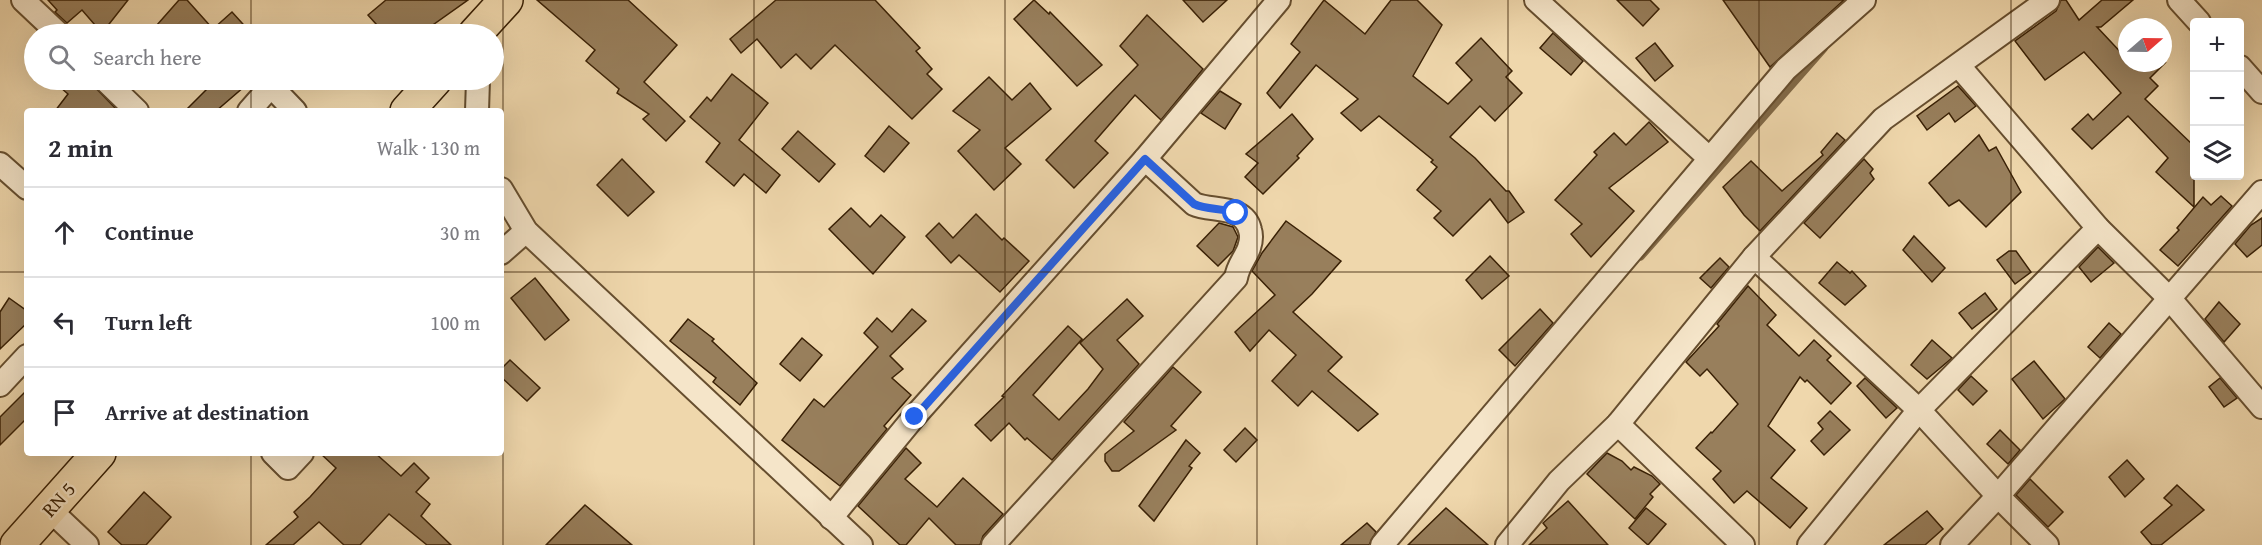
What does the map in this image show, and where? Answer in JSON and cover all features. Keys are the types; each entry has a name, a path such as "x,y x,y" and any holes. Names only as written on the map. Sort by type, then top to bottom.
{"main road":[{"path":"410,108 426,90"},
{"name":"RN 5","path":"17,545 96,456"}],"street":[{"path":"23,0 48,24"},
{"path":"831,518 930,399 1145,159 1279,0"},
{"path":"1536,0 1709,158"},
{"path":"1382,545 1786,69 1864,0"},
{"path":"1507,545 1559,481 1618,424 1754,257 1883,119 2048,0"},
{"path":"2179,0 2195,18"},
{"path":"1959,66 2098,228 2170,299 2262,407"},
{"path":"2244,72 2262,92"},
{"path":"115,90 134,108"},
{"path":"252,108 267,90"},
{"path":"275,90 292,108"},
{"path":"477,108 478,90"},
{"path":"993,545 1236,278 1238,266 1249,249 1252,237 1249,225 1244,218 1227,210 1203,209 1194,204 1145,159"},
{"path":"0,164 24,185"},
{"path":"1952,545 1998,496 2262,192"},
{"path":"504,194 526,231 861,545"},
{"path":"1809,545 1919,410 2098,228"},
{"path":"504,250 526,231"},
{"path":"1754,257 1919,410 1998,496 2047,545"},
{"path":"0,385 24,359"},
{"path":"1618,424 1743,545"},
{"path":"276,456 288,468 299,456"},
{"path":"49,509 87,545"}],"building":[{"path":"48,0 128,0 109,24 94,24 82,10 67,23 55,12 57,10"},
{"path":"179,0 187,0 209,24 158,24"},
{"path":"386,0 468,0 434,24 376,24 368,15"},
{"path":"537,0 628,0 677,45 644,82 685,121 666,141 643,119 649,114 617,93 619,89 586,61 595,50"},
{"path":"776,0 875,0 920,48 916,51 932,69 927,74 942,89 912,119 835,45 811,69 796,54 781,68 757,39 741,53 730,39"},
{"path":"1034,0 1049,14 1050,12 1102,65 1077,86 1014,19"},
{"path":"1183,0 1227,0 1203,22"},
{"path":"1324,0 1365,34 1391,0 1417,0 1442,25 1413,76 1448,104 1472,80 1456,63 1481,38 1512,71 1506,77 1522,93 1495,121 1480,106 1450,137 1475,158 1506,191 1509,191 1524,212 1508,223 1490,199 1453,236 1434,218 1441,211 1417,190 1437,167 1431,162 1433,160 1379,116 1361,131 1341,113 1358,99 1316,65 1280,108 1267,93 1300,52 1291,44"},
{"path":"1617,0 1650,0 1659,9 1643,26"},
{"path":"1723,0 1844,0 1770,67"},
{"path":"2061,0 2066,0 2079,20 2102,0 2133,0 2101,27 2097,27 2118,49 2118,72 2156,72 2150,78 2158,86 2145,99 2190,142 2190,180 2194,180 2194,207 2156,172 2168,158 2128,116 2092,149 2072,129 2088,114 2093,120 2121,93 2084,52 2045,80 2015,41 2056,11"},
{"path":"232,12 243,24 219,24"},
{"path":"1147,15 1203,69 1161,120 1135,95 1095,141 1108,153 1074,188 1046,160 1138,65 1120,46"},
{"path":"1553,33 1583,61 1571,75 1540,48"},
{"path":"1655,43 1673,66 1655,81 1636,58"},
{"path":"732,74 768,103 739,140 780,175 766,193 744,174 734,186 706,162 720,143 690,117 707,97 711,101"},
{"path":"989,77 1012,100 1030,83 1051,109 1005,148 1021,164 994,190 958,151 980,130 953,111"},
{"path":"1958,86 1976,106 1955,122 1949,113 1927,130 1917,116"},
{"path":"63,90 98,90 115,108 57,108 68,94"},
{"path":"206,90 240,90 219,108 188,108"},
{"path":"1220,91 1241,104 1225,129 1201,113"},
{"path":"1292,114 1313,139 1297,156 1299,158 1263,194 1245,177 1258,163 1246,154"},
{"path":"1649,122 1668,142 1609,188 1634,211 1591,257 1571,234 1582,224 1555,200 1597,155 1594,152 1614,133 1626,145"},
{"path":"889,126 909,143 884,172 865,156"},
{"path":"798,131 835,164 819,182 782,149"},
{"path":"1837,133 1845,140 1760,231 1744,215 1723,187 1751,161 1782,191 1823,155 1821,152"},
{"path":"1979,135 1989,151 1996,147 2021,192 1986,227 1959,200 1949,206 1929,183"},
{"path":"622,159 654,192 628,216 597,185"},
{"path":"1864,159 1873,169 1870,173 1874,179 1820,238 1804,223"},
{"path":"2221,196 2232,206 2178,266 2160,250 2179,230 2177,228 2203,197 2211,205"},
{"path":"851,208 870,227 881,215 905,237 873,274 829,229"},
{"path":"976,214 1002,240 1004,238 1029,261 1000,292 959,255 951,263 926,236 939,223 953,238"},
{"path":"2262,218 2262,245 2247,257 2235,244 2251,225"},
{"path":"1286,221 1341,261 1293,312 1342,357 1328,371 1378,414 1358,431 1312,391 1298,406 1272,381 1296,355 1269,330 1250,351 1235,332 1275,295 1252,271 1262,253"},
{"path":"1219,223 1233,227 1238,237 1233,251 1218,266 1197,246"},
{"path":"1914,236 1945,268 1932,282 1903,250"},
{"path":"2098,247 2114,263 2091,282 2079,267"},
{"path":"2009,251 2016,251 2031,272 2015,284 1997,260"},
{"path":"1490,256 1509,276 1482,299 1466,280"},
{"path":"1720,258 1729,267 1711,288 1700,278"},
{"path":"1837,262 1850,273 1852,271 1866,286 1845,305 1819,283"},
{"path":"535,278 569,320 545,340 511,298"},
{"path":"1748,286 1776,315 1767,325 1799,356 1814,340 1831,356 1827,360 1851,383 1831,404 1807,380 1805,382 1800,377 1768,426 1795,450 1771,478 1807,508 1790,528 1747,491 1734,503 1713,479 1721,471 1696,448 1738,404 1707,369 1700,376 1686,362 1719,326 1717,324"},
{"path":"1985,293 1997,309 1972,329 1959,313"},
{"path":"9,298 24,309 24,326 0,349 0,312"},
{"path":"1127,299 1143,316 1117,340 1139,364 1052,460 1027,438 1025,440 1009,423 991,441 975,425 1004,397 1002,396 1068,326 1082,339 1033,395 1059,420 1103,369 1080,343"},
{"path":"2219,302 2240,324 2224,342 2205,319"},
{"path":"912,309 926,321 890,356 903,369 892,378 911,395 884,426 887,429 840,486 782,440 814,399 824,407 878,347 864,333 877,318 892,332"},
{"path":"1540,309 1553,323 1515,366 1499,350"},
{"path":"688,319 714,339 712,341 757,383 740,405 713,382 716,378 670,341"},
{"path":"2109,323 2121,334 2100,358 2088,347"},
{"path":"802,338 822,355 800,381 780,364"},
{"path":"1932,340 1952,358 1927,379 1911,365"},
{"path":"510,360 540,388 527,401 504,380 504,366"},
{"path":"2034,361 2065,399 2043,419 2012,379"},
{"path":"1173,367 1201,392 1171,426 1176,430 1119,471 1112,471 1105,461 1105,454 1134,431 1124,422"},
{"path":"1971,376 1987,391 1973,405 1958,390"},
{"path":"1865,378 1897,408 1886,418 1857,386"},
{"path":"2220,378 2237,398 2224,407 2209,387"},
{"path":"24,393 24,421 0,445 0,417"},
{"path":"1830,411 1850,430 1824,455 1811,441 1823,429 1818,423"},
{"path":"1245,428 1257,440 1236,462 1224,450"},
{"path":"2000,430 2020,450 2008,464 1987,444"},
{"path":"1186,440 1200,453 1189,466 1192,468 1154,521 1139,506"},
{"path":"906,448 921,463 905,479 937,507 963,478 1003,514 983,536 980,545 956,545 929,518 906,545 900,545 858,506"},
{"path":"1607,453 1622,461 1631,470 1634,467 1652,476 1660,484 1650,494 1653,497 1635,519 1587,474"},
{"path":"323,456 378,456 401,476 414,463 429,478 416,492 430,504 421,516 451,545 427,545 389,514 360,545 344,545 319,522 293,545 266,545 298,517 294,512 336,468"},
{"path":"2127,460 2144,479 2125,497 2109,477"},
{"path":"2030,479 2063,512 2048,527 2016,495"},
{"path":"2177,485 2204,510 2161,545 2152,545 2141,532 2172,505 2164,498"},
{"path":"144,492 171,517 146,545 122,545 108,532"},
{"path":"1568,501 1608,545 1529,545 1547,528 1543,523"},
{"path":"585,505 632,545 546,545"},
{"path":"1446,508 1488,545 1408,545"},
{"path":"1646,508 1666,524 1648,545 1629,528"},
{"path":"1927,511 1943,529 1925,545 1884,545"},
{"path":"1367,523 1376,532 1369,545 1341,545"}],"waterway":[{"path":"1641,257 1824,49"}],"route":[{"path":"915,417 1145,159 1186,200 1203,209 1218,208 1236,213"}]}
